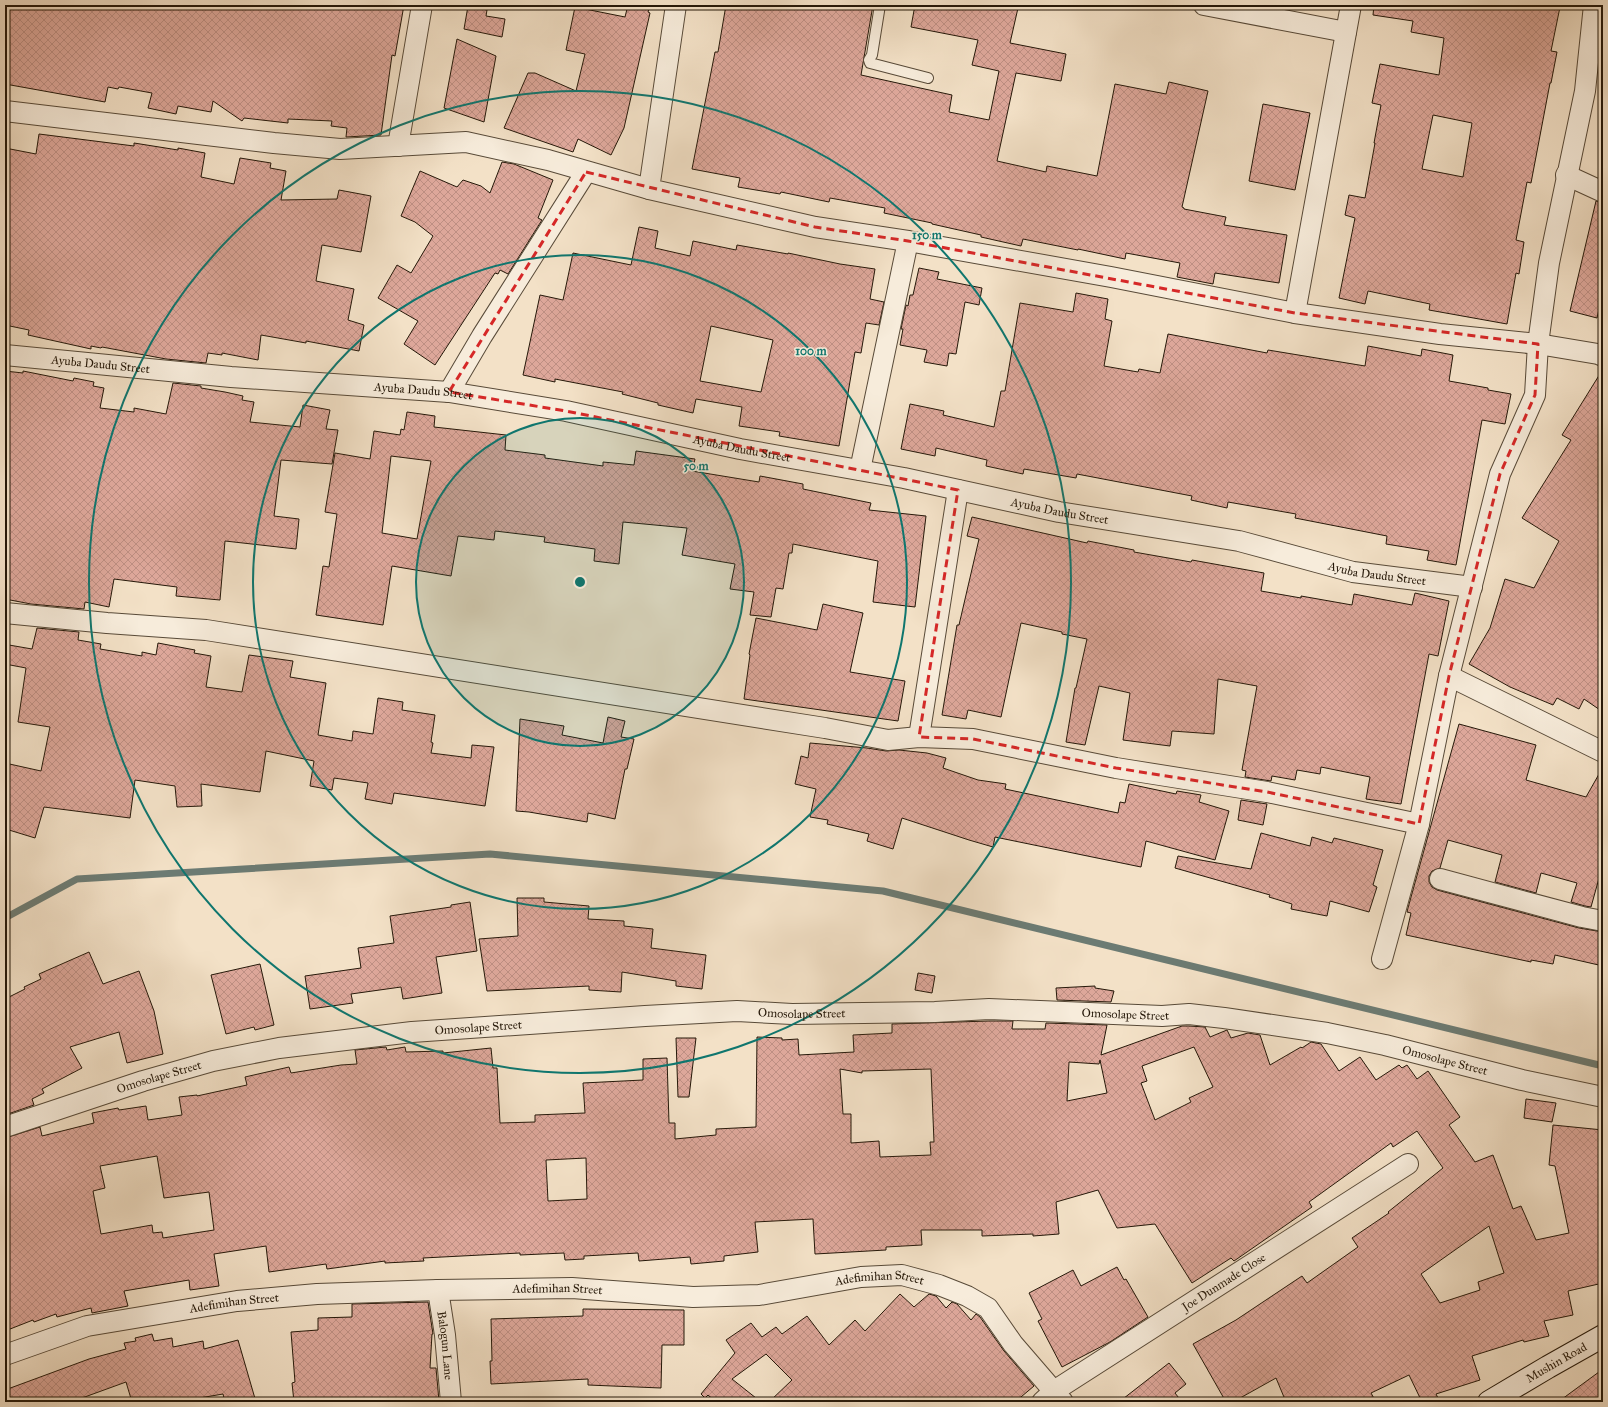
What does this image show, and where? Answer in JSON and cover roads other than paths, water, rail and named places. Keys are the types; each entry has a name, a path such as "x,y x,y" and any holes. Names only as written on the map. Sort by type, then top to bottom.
{"main road":[{"name":"Mushin Road","path":"1489,1402 1603,1336"}],"street":[{"path":"398,146 422,5"},
{"path":"649,189 676,5"},
{"path":"1204,5 1346,32"},
{"path":"1295,313 1352,5"},
{"path":"1382,960 1419,824 1449,676 1500,474 1536,395 1538,344 1549,263 1566,175 1585,91 1594,5"},
{"path":"5,111 274,144 340,149 466,142 548,160 649,189 816,226 908,240 1111,277 1295,313 1440,334 1538,344 1603,356"},
{"path":"449,392 494,316 586,172"},
{"path":"1566,175 1603,192"},
{"path":"860,470 908,240"},
{"name":"Ayuba Daudu Street","path":"5,355 231,377 449,392 566,411 740,449 860,470 1059,512 1238,541 1353,572 1472,587"},
{"path":"919,738 958,490"},
{"path":"5,613 107,623 206,630 825,728 888,740 919,738 973,739 1116,768 1267,792 1419,824"},
{"path":"1449,676 1603,752"},
{"path":"1440,879 1582,917 1603,921"},
{"name":"Omosolape Street","path":"5,1127 143,1081 213,1061 279,1048 412,1032 645,1016 737,1012 792,1014 935,1012 989,1009 1162,1016 1189,1014 1274,1024 1385,1044 1514,1078 1603,1097"},
{"name":"Joe Dunmade Close","path":"1053,1398 1408,1164"},
{"name":"Adefimihan Street","path":"5,1355 87,1326 237,1301 317,1294 572,1288 693,1297 759,1295 861,1277 902,1276 939,1285 967,1296 988,1308 1012,1344 1053,1398"},
{"name":"Balogun Lane","path":"438,1290 445,1335 451,1402"}],"lane":[{"path":"880,5 872,55 869,60 870,63 928,78"}],"waterway":[{"path":"5,918 77,879 490,854 883,891 1603,1066"}]}
